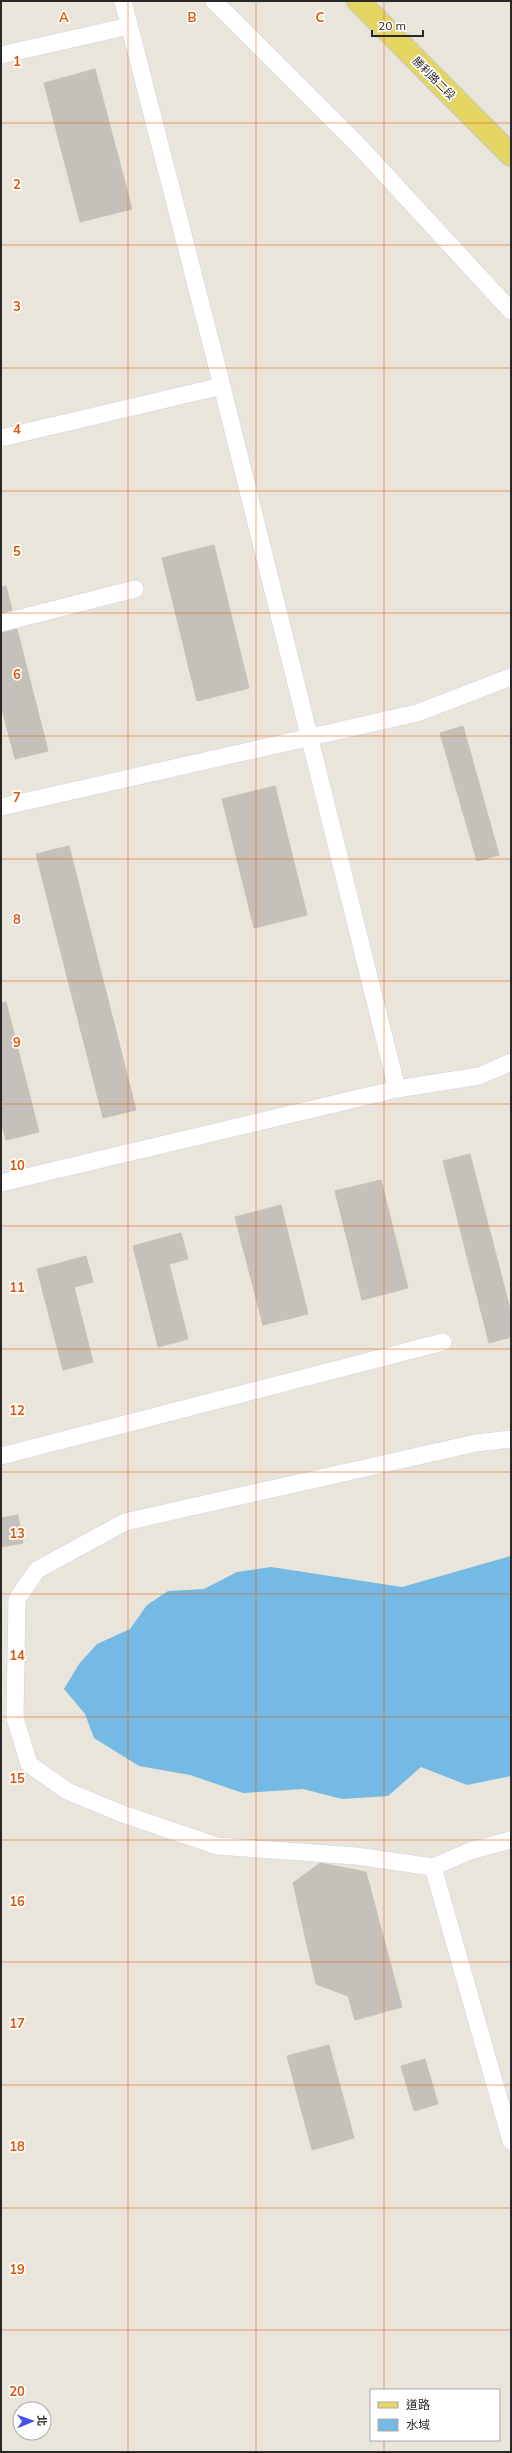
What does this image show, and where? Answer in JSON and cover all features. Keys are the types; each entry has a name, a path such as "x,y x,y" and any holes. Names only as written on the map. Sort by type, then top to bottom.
{"main road":[{"name":"勝利路二段","path":"358,1 511,155"}],"lane":[{"path":"123,1 222,386 397,1088"},
{"path":"214,1 360,146 511,311"},
{"path":"1,55 129,26"},
{"path":"1,438 222,386"},
{"path":"1,623 135,589"},
{"path":"1,807 417,713 511,677"},
{"path":"1,1183 397,1088 479,1076 511,1062"},
{"path":"1,1456 443,1342"},
{"path":"511,1439 476,1443 125,1522 36,1570 16,1599 15,1718 29,1764 67,1791 123,1814 217,1846 356,1856 433,1867 470,1851 511,1840"},
{"path":"433,1867 511,2141"}],"water":[{"path":"511,1556 511,1776 467,1785 421,1767 388,1796 342,1799 303,1789 243,1793 190,1775 139,1766 94,1738 85,1714 64,1689 79,1664 97,1644 130,1629 147,1605 168,1591 204,1589 237,1572 271,1567 402,1587"}],"building":[{"path":"95,69 132,209 80,222 44,83"},
{"path":"214,545 249,688 197,701 162,558"},
{"path":"6,586 12,610 1,613 1,587"},
{"path":"17,629 48,751 15,759 1,705 1,633"},
{"path":"463,726 499,855 477,861 440,733"},
{"path":"275,786 307,915 254,928 222,799"},
{"path":"69,846 136,1110 103,1118 36,854"},
{"path":"6,1002 39,1132 6,1140 1,1121 1,1003"},
{"path":"470,1154 511,1313 511,1337 489,1343 443,1161"},
{"path":"381,1180 408,1288 362,1300 335,1191"},
{"path":"281,1205 308,1314 263,1325 235,1217"},
{"path":"181,1233 188,1259 169,1264 188,1339 158,1347 133,1246"},
{"path":"86,1256 93,1282 74,1287 93,1362 63,1370 37,1269"},
{"path":"18,1515 23,1543 1,1547 1,1518"},
{"path":"320,1863 366,1872 402,2007 355,2020 348,1996 316,1984 293,1883"},
{"path":"329,2045 354,2138 312,2150 287,2056"},
{"path":"425,2059 438,2104 414,2111 401,2066"}]}
